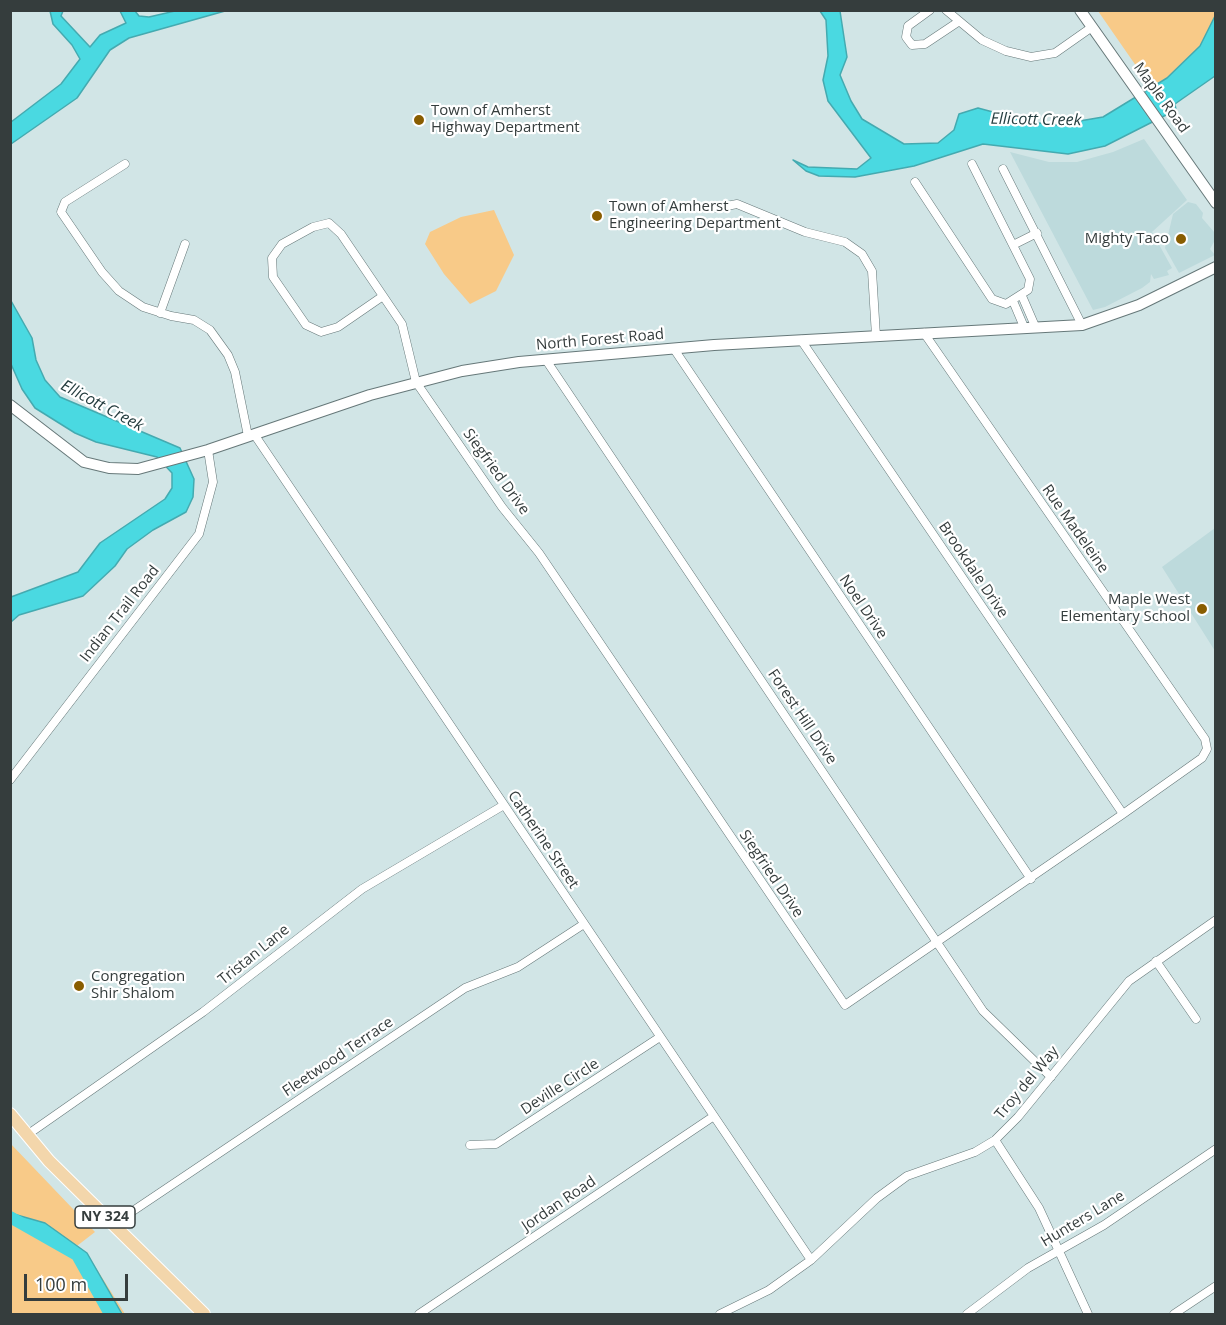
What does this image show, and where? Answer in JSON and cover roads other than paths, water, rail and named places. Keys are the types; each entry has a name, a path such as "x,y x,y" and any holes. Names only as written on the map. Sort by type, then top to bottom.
{"main road":[{"name":"NY 324","path":"10,1114 112,1225 204,1314"}],"street":[{"path":"930,10 908,26 906,37 912,45 925,44 958,22"},
{"path":"946,10 958,22 994,46 1018,54 1040,57 1059,51 1092,27"},
{"name":"Maple Road","path":"1080,10 1164,126 1215,203"},
{"path":"125,164 65,202 61,212 109,281 130,300 160,313 199,322 210,330 222,347 239,384 251,435"},
{"path":"915,182 992,299 1006,304 1022,297 1028,290 1030,279 972,164"},
{"path":"1003,169 1082,325"},
{"path":"716,208 737,204 805,232 845,242 862,254 872,271 876,336"},
{"path":"383,296 338,327 321,332 306,325 273,277 272,258 282,244 313,227 329,223 341,234 402,324 416,382"},
{"path":"1013,245 1037,233"},
{"path":"160,313 185,244"},
{"name":"North Forest Road","path":"10,405 84,462 124,470 151,466 208,450 416,382 462,371 546,360 674,349 1082,325 1139,305 1215,267"},
{"path":"1022,297 1029,327"},
{"path":"1013,301 1029,327"},
{"name":"Rue Madeleine","path":"924,333 1205,738"},
{"name":"Brookdale Drive","path":"801,340 1123,814"},
{"name":"Noel Drive","path":"674,349 1031,879"},
{"name":"Forest Hill Drive","path":"546,360 983,1011 1051,1077"},
{"name":"Siegfried Drive","path":"416,382 502,507 538,553 845,1005 1031,879 1202,758 1207,749 1205,738"},
{"name":"Catherine Street","path":"251,435 811,1260"},
{"name":"Indian Trail Road","path":"10,780 199,534 213,482 208,450"},
{"name":"Tristan Lane","path":"27,1135 203,1012 362,889 504,805"},
{"name":"Troy del Way","path":"720,1314 769,1290 811,1260 877,1198 899,1181 920,1170 975,1152 995,1140 1013,1123 1129,981 1215,920"},
{"name":"Fleetwood Terrace","path":"112,1225 465,988 518,967 584,924"},
{"path":"1156,961 1196,1019"},
{"name":"Deville Circle","path":"470,1145 496,1144 660,1037"},
{"name":"Jordan Road","path":"419,1314 714,1116"},
{"path":"995,1140 1039,1208 1088,1314"},
{"name":"Hunters Lane","path":"967,1314 1028,1268 1104,1225 1215,1149"},
{"path":"1174,1314 1215,1286"}],"water":[{"path":"50,11 63,11 61,16 90,47 100,35 126,23 120,11 135,11 139,16 149,17 175,11 225,11 129,38 110,50 77,98 11,144 11,122 61,84 80,59 72,45 53,24"},
{"path":"820,11 840,11 847,57 840,75 862,119 904,144 938,143 954,130 959,114 978,108 1030,122 1056,125 1103,117 1167,78 1200,46 1215,16 1215,76 1175,104 1176,110 1105,146 1068,154 983,144 914,166 855,177 819,176 806,171 793,160 808,167 857,169 871,158 828,101 823,80 828,56 826,20"},
{"path":"10,299 32,338 36,360 45,380 60,397 180,448 194,479 193,497 186,512 153,530 127,549 115,566 83,596 19,615 11,622 11,597 78,572 100,543 165,499 172,488 172,473 157,457 96,442 75,433 35,408 22,389 11,364"},
{"path":"10,1213 45,1223 87,1253 122,1314 112,1314 82,1259 38,1231 11,1223"}],"waterway":[{"name":"Ellicott Creek","path":"10,1217 77,1255 110,1314"}],"place":[{"name":"Town of Amherst Highway Department","path":"419,120"},
{"name":"Town of Amherst Engineering Department","path":"597,216"},
{"name":"Mighty Taco","path":"1181,239"},
{"name":"Maple West Elementary School","path":"1202,609"},
{"name":"Congregation Shir Shalom","path":"79,986"}]}
